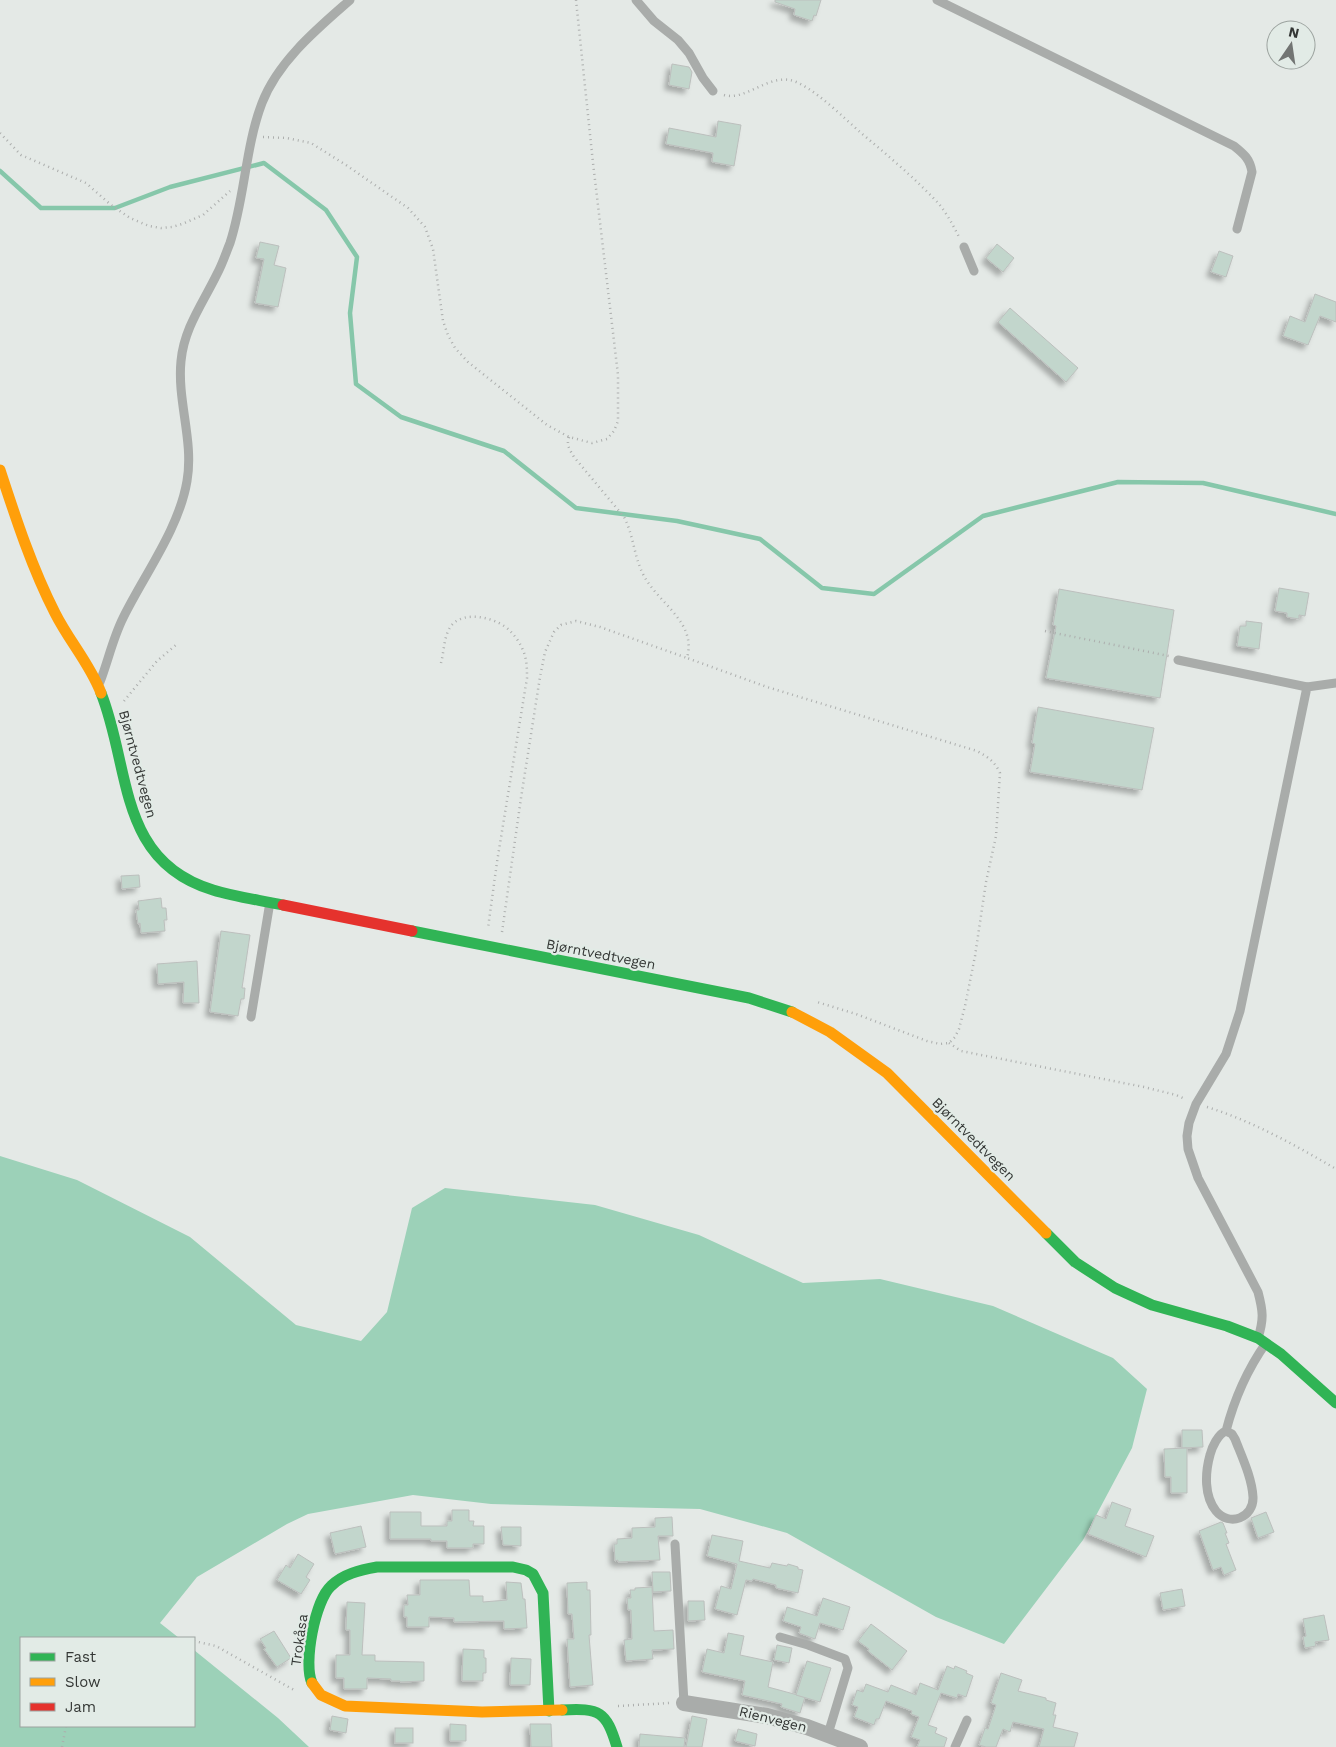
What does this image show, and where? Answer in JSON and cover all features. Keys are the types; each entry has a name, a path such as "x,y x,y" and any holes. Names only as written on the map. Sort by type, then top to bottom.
{"street":[{"name":"Bjørntvedtvegen","path":"0,470 41,584 57,616 99,686 115,733 128,797 136,821 145,840 173,870 194,883 213,890 749,998 798,1014 830,1032 888,1073 1075,1262 1115,1288 1152,1305 1227,1326 1262,1341 1281,1354 1336,1403"},
{"name":"Trokåsa","path":"318,1693 309,1676 316,1614 325,1592 338,1579 355,1571 376,1567 513,1567 528,1570 537,1576 543,1593 549,1711"},
{"path":"318,1693 332,1702 345,1706 374,1708 473,1712 581,1709 602,1715 610,1725 617,1747"},
{"name":"Rienvegen","path":"684,1703 767,1716 828,1734 860,1747"}],"lane":[{"path":"99,686 119,625 156,558 177,514 187,482 190,454 180,374 183,346 189,328 218,273 230,242 239,212 253,136 262,103 283,67 304,43 350,0"},
{"path":"636,0 654,21 678,40 689,53 703,78 713,91"},
{"path":"937,0 1234,146 1246,155 1251,163 1252,172 1237,229"},
{"path":"964,247 974,271"},
{"path":"1178,660 1307,687 1336,683"},
{"path":"1226,1431 1232,1434 1235,1439 1253,1498 1249,1512 1238,1519 1229,1519 1216,1511 1207,1490 1206,1476 1211,1451 1222,1432 1226,1431 1238,1394 1257,1356 1262,1341 1263,1309 1258,1292 1198,1178 1188,1149 1188,1123 1196,1104 1226,1054 1240,1011 1307,687"},
{"path":"251,1017 270,902"},
{"path":"675,1544 684,1703"},
{"path":"780,1637 845,1659 848,1668 828,1734"},
{"path":"955,1747 967,1720"}],"path":[{"path":"253,136 286,138 312,143 346,164 408,208 425,227 433,249 443,321 448,336 455,348 468,362 547,425 569,437 592,443 607,439 614,431 618,421 617,367 576,0"},
{"path":"713,91 728,96 738,95 772,80 790,80 801,84 828,104 922,185 952,222 964,247"},
{"path":"0,133 21,155 86,183 111,205 130,218 161,228 172,228 203,215 221,197 244,182"},
{"path":"569,437 568,447 574,457 624,517 630,528 644,576 682,622 690,642 688,658"},
{"path":"441,663 451,626 460,619 473,617 499,623 511,631 522,647 526,660 527,678 497,862 486,946"},
{"path":"486,946 503,931 520,798 545,652 554,632 561,625 576,621 600,627 767,687 977,752 989,758 996,765 1000,774 996,836 986,882 975,956 965,1006 955,1037 949,1043 940,1044 927,1041 856,1014 809,1000"},
{"path":"1045,632 1167,655 1178,660"},
{"path":"108,712 124,701 157,661 177,644"},
{"path":"503,931 509,933"},
{"path":"949,1043 961,1051 1176,1095 1196,1104 1232,1115 1301,1149 1336,1169"},
{"path":"195,1641 216,1646 294,1690 318,1693"},
{"path":"602,1715 609,1709 624,1705 684,1703"},
{"path":"62,1747 66,1727"}],"green space":[{"path":"0,1156 77,1180 190,1237 296,1325 361,1341 387,1312 412,1208 445,1188 595,1205 699,1235 803,1283 880,1279 993,1306 1113,1358 1147,1389 1132,1448 1083,1540 1004,1644 936,1617 787,1533 700,1509 491,1504 413,1495 308,1514 287,1524 197,1577 160,1623 178,1637 20,1637 20,1727 195,1727 195,1651 278,1718 309,1747 0,1747"}],"building":[{"path":"775,0 821,0 816,16 814,15 812,21 794,15 795,9 775,2"},
{"path":"672,64 689,67 692,72 689,89 669,85"},
{"path":"718,121 741,125 734,166 712,162 713,153 666,144 669,128 716,137"},
{"path":"260,242 279,246 274,265 286,268 278,307 255,303 264,259 256,258"},
{"path":"997,244 1014,258 1003,272 986,258"},
{"path":"1219,251 1233,256 1226,277 1211,272"},
{"path":"1315,294 1336,302 1336,322 1320,316 1308,345 1283,336 1290,316 1305,322"},
{"path":"1010,308 1078,368 1066,382 998,322"},
{"path":"1279,588 1309,593 1305,616 1299,615 1299,619 1287,617 1287,613 1275,611"},
{"path":"1059,589 1174,610 1160,698 1046,678 1056,626 1053,625"},
{"path":"1246,621 1262,623 1259,649 1237,646 1240,626 1246,626"},
{"path":"1038,707 1154,728 1142,790 1030,772 1035,744 1032,743"},
{"path":"139,875 140,887 122,889 121,876"},
{"path":"161,898 162,908 166,908 167,920 164,920 165,931 141,933 136,910 139,910 138,901"},
{"path":"221,931 250,935 242,988 245,988 244,999 241,999 238,1016 210,1012"},
{"path":"197,961 199,1003 183,1003 184,982 158,984 157,964"},
{"path":"1182,1430 1202,1430 1203,1447 1182,1448"},
{"path":"1187,1448 1187,1493 1171,1493 1171,1477 1165,1477 1164,1449"},
{"path":"1112,1502 1131,1509 1125,1526 1154,1536 1146,1557 1088,1534 1096,1515 1106,1519"},
{"path":"452,1510 469,1510 469,1521 474,1521 473,1526 484,1526 484,1544 473,1544 473,1548 447,1548 447,1541 390,1539 390,1512 421,1512 421,1526 447,1526 447,1521 452,1521"},
{"path":"1266,1512 1274,1532 1258,1538 1251,1518"},
{"path":"672,1517 673,1536 658,1536 660,1560 615,1561 614,1544 617,1544 617,1539 632,1538 632,1528 655,1527 655,1518"},
{"path":"1221,1522 1227,1533 1225,1533 1229,1543 1226,1544 1236,1570 1224,1575 1221,1567 1213,1570 1199,1531"},
{"path":"361,1526 366,1547 335,1554 330,1533"},
{"path":"501,1527 521,1527 521,1546 503,1545"},
{"path":"712,1535 743,1541 739,1561 770,1568 772,1563 787,1566 788,1564 803,1570 798,1593 776,1588 776,1585 753,1579 752,1581 746,1580 737,1615 715,1609 721,1586 731,1589 737,1564 707,1556"},
{"path":"298,1554 314,1564 306,1577 310,1580 301,1594 277,1580 286,1565 290,1568"},
{"path":"652,1572 670,1572 671,1591 653,1592"},
{"path":"420,1580 469,1580 470,1596 483,1596 483,1602 507,1600 506,1582 521,1583 523,1599 525,1599 527,1628 504,1629 504,1621 454,1622 454,1618 429,1617 429,1627 407,1627 407,1617 404,1617 404,1605 408,1605 407,1595 420,1595"},
{"path":"587,1582 587,1590 590,1590 591,1635 589,1635 593,1685 570,1687 567,1639 574,1639 572,1614 568,1614 567,1583"},
{"path":"652,1587 654,1631 673,1630 674,1649 652,1650 653,1659 626,1661 624,1640 632,1639 631,1610 628,1610 627,1598 631,1598 630,1590"},
{"path":"1182,1589 1185,1606 1163,1610 1160,1593"},
{"path":"823,1598 850,1607 843,1630 820,1623 815,1639 799,1633 801,1627 783,1621 787,1607 817,1616"},
{"path":"688,1601 704,1601 705,1620 688,1621"},
{"path":"347,1602 365,1603 362,1655 375,1655 375,1661 424,1662 424,1681 400,1682 391,1681 391,1679 367,1678 367,1689 344,1689 344,1678 336,1678 336,1655 350,1655 350,1630 346,1630"},
{"path":"1324,1615 1329,1640 1315,1642 1316,1646 1305,1648 1303,1637 1306,1636 1303,1619"},
{"path":"871,1624 907,1651 892,1670 858,1641"},
{"path":"274,1631 291,1658 277,1667 264,1649 266,1648 260,1639"},
{"path":"728,1633 744,1636 740,1655 773,1662 768,1687 805,1697 800,1713 781,1707 782,1704 742,1695 745,1681 702,1672 707,1649 724,1653"},
{"path":"777,1645 792,1648 789,1663 774,1660"},
{"path":"463,1649 484,1650 486,1673 483,1673 483,1681 462,1681"},
{"path":"511,1658 531,1659 530,1685 510,1685"},
{"path":"807,1661 831,1668 820,1702 796,1695"},
{"path":"947,1666 954,1669 955,1666 973,1676 966,1697 958,1694 957,1698 941,1693 928,1725 937,1728 935,1733 947,1738 944,1747 917,1747 920,1740 911,1737 919,1717 911,1714 912,1711 886,1701 879,1719 876,1719 874,1725 854,1717 858,1707 852,1705 857,1690 863,1692 866,1684 888,1692 891,1685 916,1695 920,1683 938,1690"},
{"path":"1001,1673 1022,1680 1018,1691 1046,1698 1046,1700 1056,1703 1053,1727 1078,1733 1074,1747 1039,1747 1044,1729 1013,1722 1010,1732 1003,1729 996,1747 979,1745 985,1728 988,1729 996,1705 991,1703"},
{"path":"332,1716 348,1719 346,1733 330,1730"},
{"path":"692,1716 707,1719 702,1747 686,1747"},
{"path":"450,1724 466,1725 466,1741 450,1741"},
{"path":"530,1724 551,1724 552,1747 531,1747"},
{"path":"395,1728 413,1728 413,1743 395,1743"},
{"path":"738,1729 757,1734 755,1746 735,1741"},
{"path":"640,1734 685,1738 684,1747 639,1747"}],"waterway":[{"path":"0,171 41,208 115,208 170,187 264,163 326,210 357,257 350,313 356,384 401,417 504,451 576,508 677,521 760,539 822,588 874,594 983,516 1118,482 1203,483 1336,514"}],"traffic: fast":[{"path":"101,693 132,809 143,835 159,858 182,876 213,890 283,905"},
{"path":"412,931 749,998 792,1012"},
{"path":"1046,1233 1075,1262 1115,1288 1152,1305 1227,1326 1258,1338 1281,1354 1336,1403"},
{"path":"312,1683 309,1662 312,1633 316,1618 325,1594 341,1578 358,1571 377,1567 513,1567 533,1574 543,1593 549,1711"},
{"path":"562,1710 585,1710 600,1714 609,1726 617,1747"}],"traffic: slow":[{"path":"0,470 39,579 61,623 91,672 101,693"},
{"path":"792,1012 830,1032 887,1073 1046,1233"},
{"path":"312,1683 321,1695 345,1706 482,1712 562,1710"}],"traffic: jam":[{"path":"283,905 412,931"}]}
